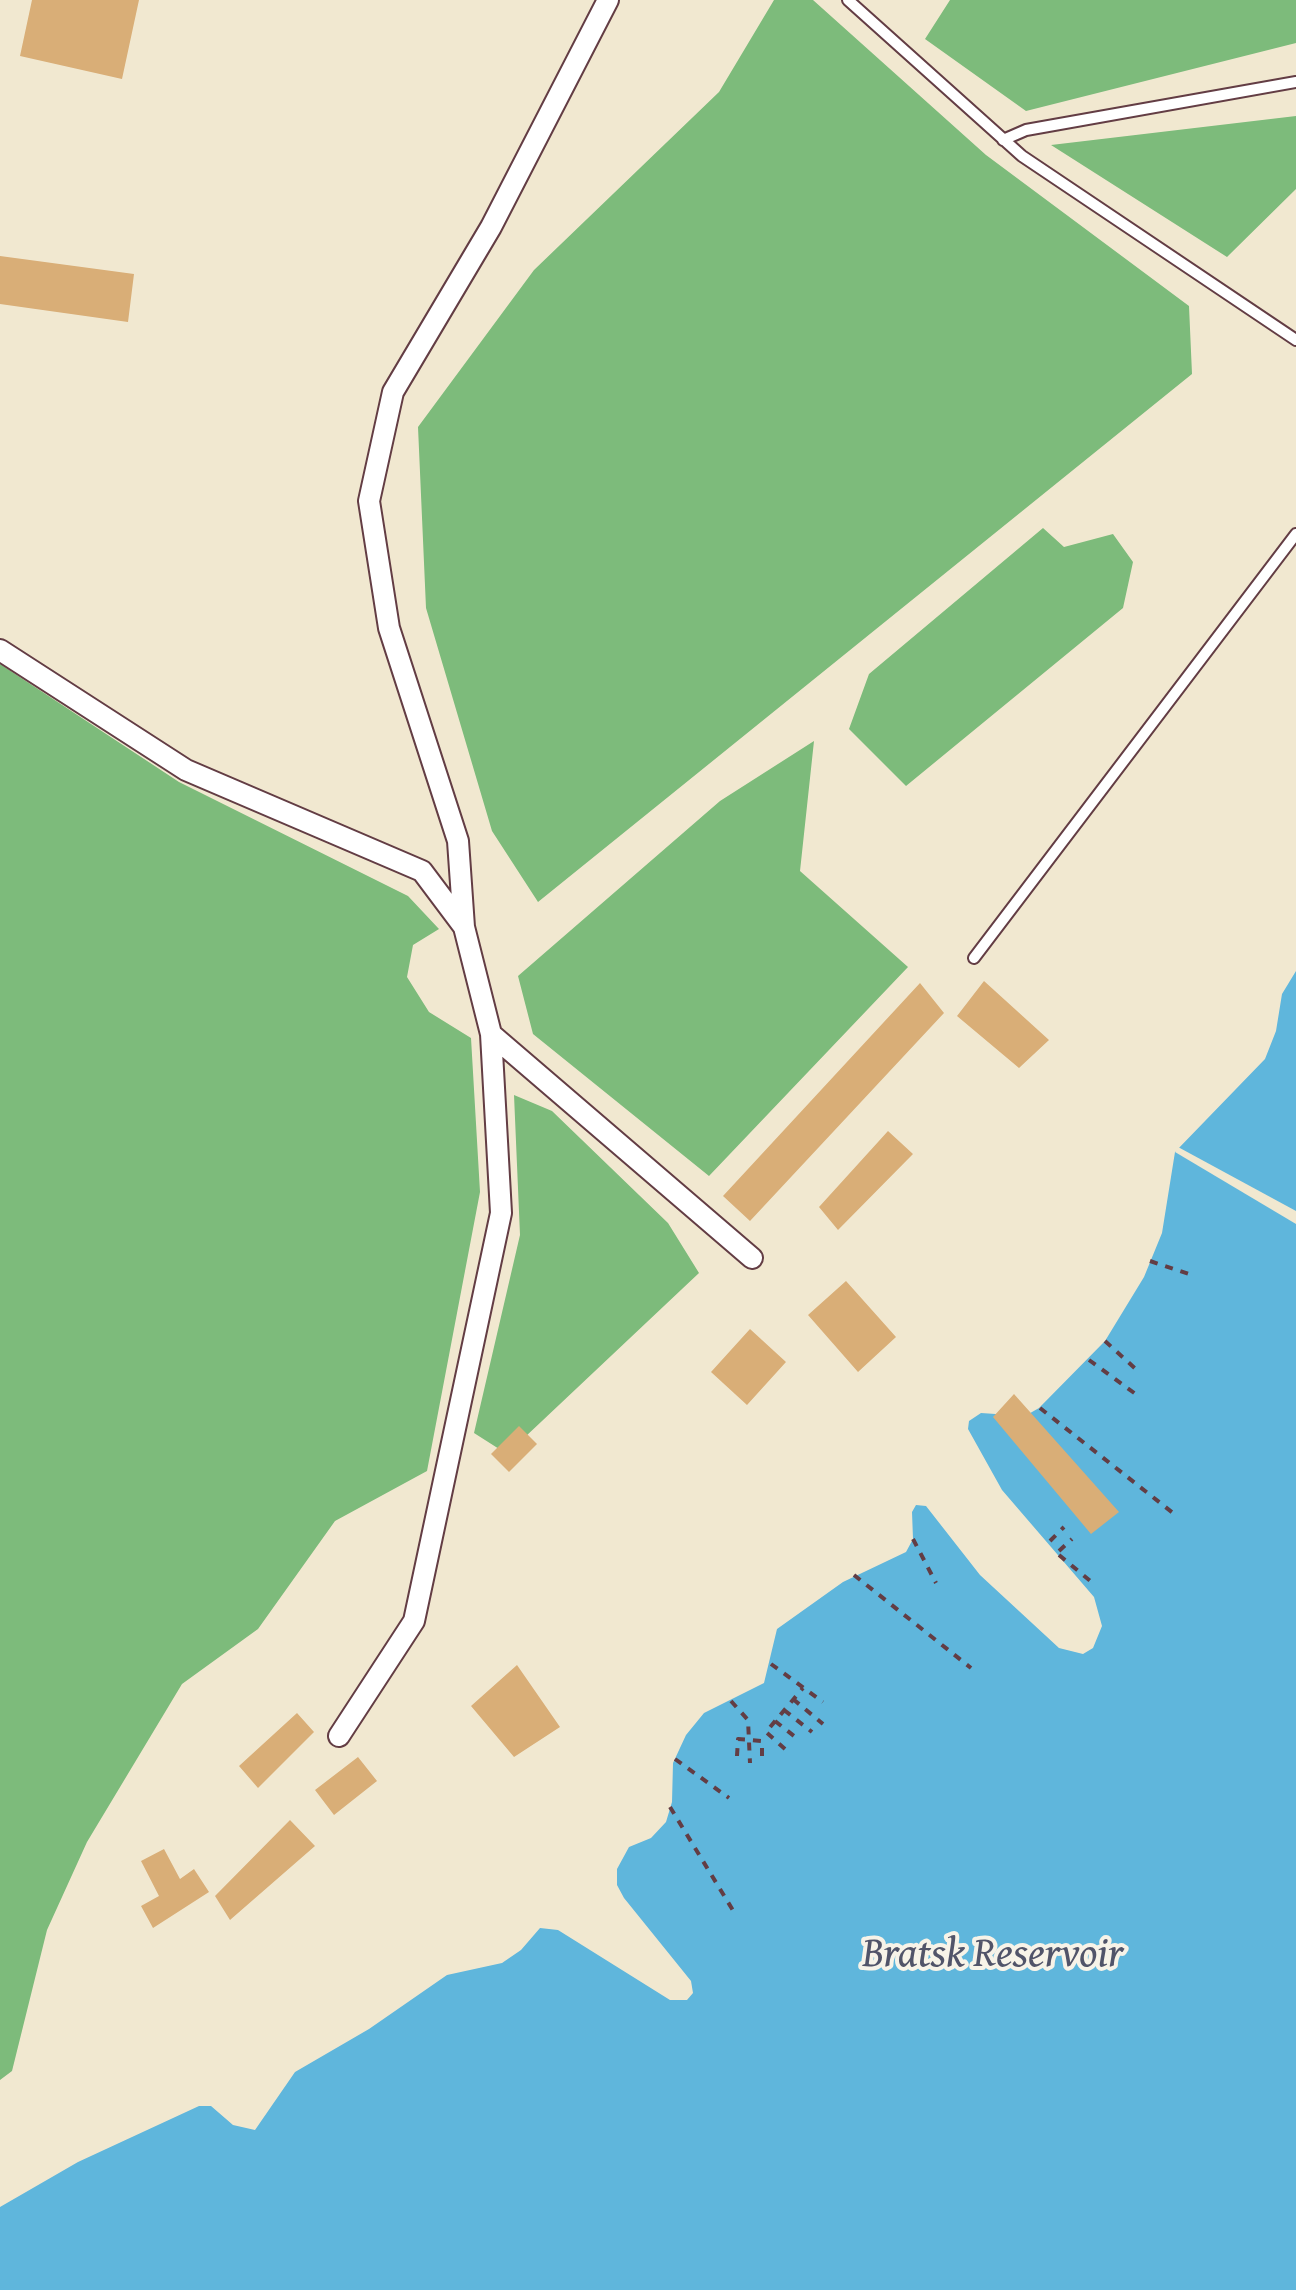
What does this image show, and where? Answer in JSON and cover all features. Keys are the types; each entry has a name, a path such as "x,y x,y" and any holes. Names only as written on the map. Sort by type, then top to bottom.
{"street":[{"path":"339,1736 414,1621 500,1213 490,1034 464,927 458,841 389,628 370,501 393,392 491,227 608,0"},
{"path":"0,650 186,770 422,871 464,927"},
{"path":"490,1034 752,1258"}],"lane":[{"path":"848,0 1003,140 1296,340"},
{"path":"1003,140 1026,130 1296,82"},
{"path":"974,958 1296,534"}],"path":[{"path":"1150,1261 1192,1275"},
{"path":"1105,1341 1139,1372"},
{"path":"1089,1360 1136,1395"},
{"path":"1040,1408 1173,1513"},
{"path":"1050,1541 1064,1527"},
{"path":"913,1538 936,1583"},
{"path":"1072,1539 1058,1553 1094,1584"},
{"path":"854,1575 971,1668"},
{"path":"1079,1582 1084,1576"},
{"path":"771,1664 823,1702"},
{"path":"785,1750 766,1732 803,1688"},
{"path":"793,1699 823,1724"},
{"path":"730,1701 748,1720 750,1764"},
{"path":"784,1710 812,1732"},
{"path":"775,1720 794,1736"},
{"path":"737,1756 738,1740 750,1740 762,1741 762,1757"},
{"path":"675,1760 728,1798"},
{"path":"670,1808 734,1912"}],"green space":[{"path":"774,0 813,0 986,155 1189,306 1192,374 538,902 492,831 426,608 418,427 534,270 719,92"},
{"path":"950,0 1296,0 1296,43 1026,111 925,39"},
{"path":"1296,116 1296,189 1227,257 1051,145"},
{"path":"1043,528 1064,547 1113,534 1133,562 1123,608 906,786 849,729 869,674"},
{"path":"0,664 179,782 408,896 439,929 413,945 407,977 429,1012 471,1038 480,1192 427,1471 335,1521 258,1629 182,1684 87,1842 47,1930 12,2071 0,2080"},
{"path":"814,741 800,871 908,967 709,1176 533,1034 518,976 720,801"},
{"path":"514,1095 552,1111 668,1223 699,1273 507,1454 474,1433 520,1235"}],"water":[{"name":"Bratsk Reservoir","path":"1296,971 1296,2290 0,2290 0,2207 78,2162 199,2106 211,2106 233,2125 255,2130 295,2072 369,2029 447,1975 502,1963 521,1950 540,1928 558,1930 670,2000 687,2000 693,1993 691,1981 624,1898 617,1885 617,1869 629,1847 651,1838 666,1822 672,1802 673,1763 686,1735 704,1713 764,1683 777,1629 843,1582 906,1552 913,1539 912,1512 916,1505 926,1506 980,1575 1059,1648 1083,1654 1093,1648 1102,1626 1094,1597 1002,1490 968,1429 969,1421 981,1413 1025,1416 1039,1408 1105,1341 1144,1277 1162,1233 1175,1152 1265,1059 1276,1031 1282,994"}],"pier":[{"path":"1178,1147 1296,1211 1296,1224 1175,1152"}],"building":[{"path":"32,0 139,0 122,79 20,56"},
{"path":"0,256 134,274 128,322 0,304"},
{"path":"984,981 1049,1040 1019,1068 957,1016"},
{"path":"920,983 944,1013 750,1221 723,1196"},
{"path":"888,1131 913,1154 838,1230 819,1207"},
{"path":"846,1281 896,1337 858,1372 808,1315"},
{"path":"750,1329 786,1362 747,1405 711,1372"},
{"path":"1014,1394 1119,1512 1091,1534 993,1417"},
{"path":"519,1426 537,1444 509,1472 491,1454"},
{"path":"517,1665 560,1727 514,1757 471,1706"},
{"path":"297,1713 314,1732 258,1788 239,1766"},
{"path":"358,1757 377,1781 334,1815 315,1790"},
{"path":"290,1820 315,1846 230,1920 215,1896"},
{"path":"164,1849 180,1879 194,1869 209,1892 153,1928 141,1906 159,1896 141,1861"}]}
